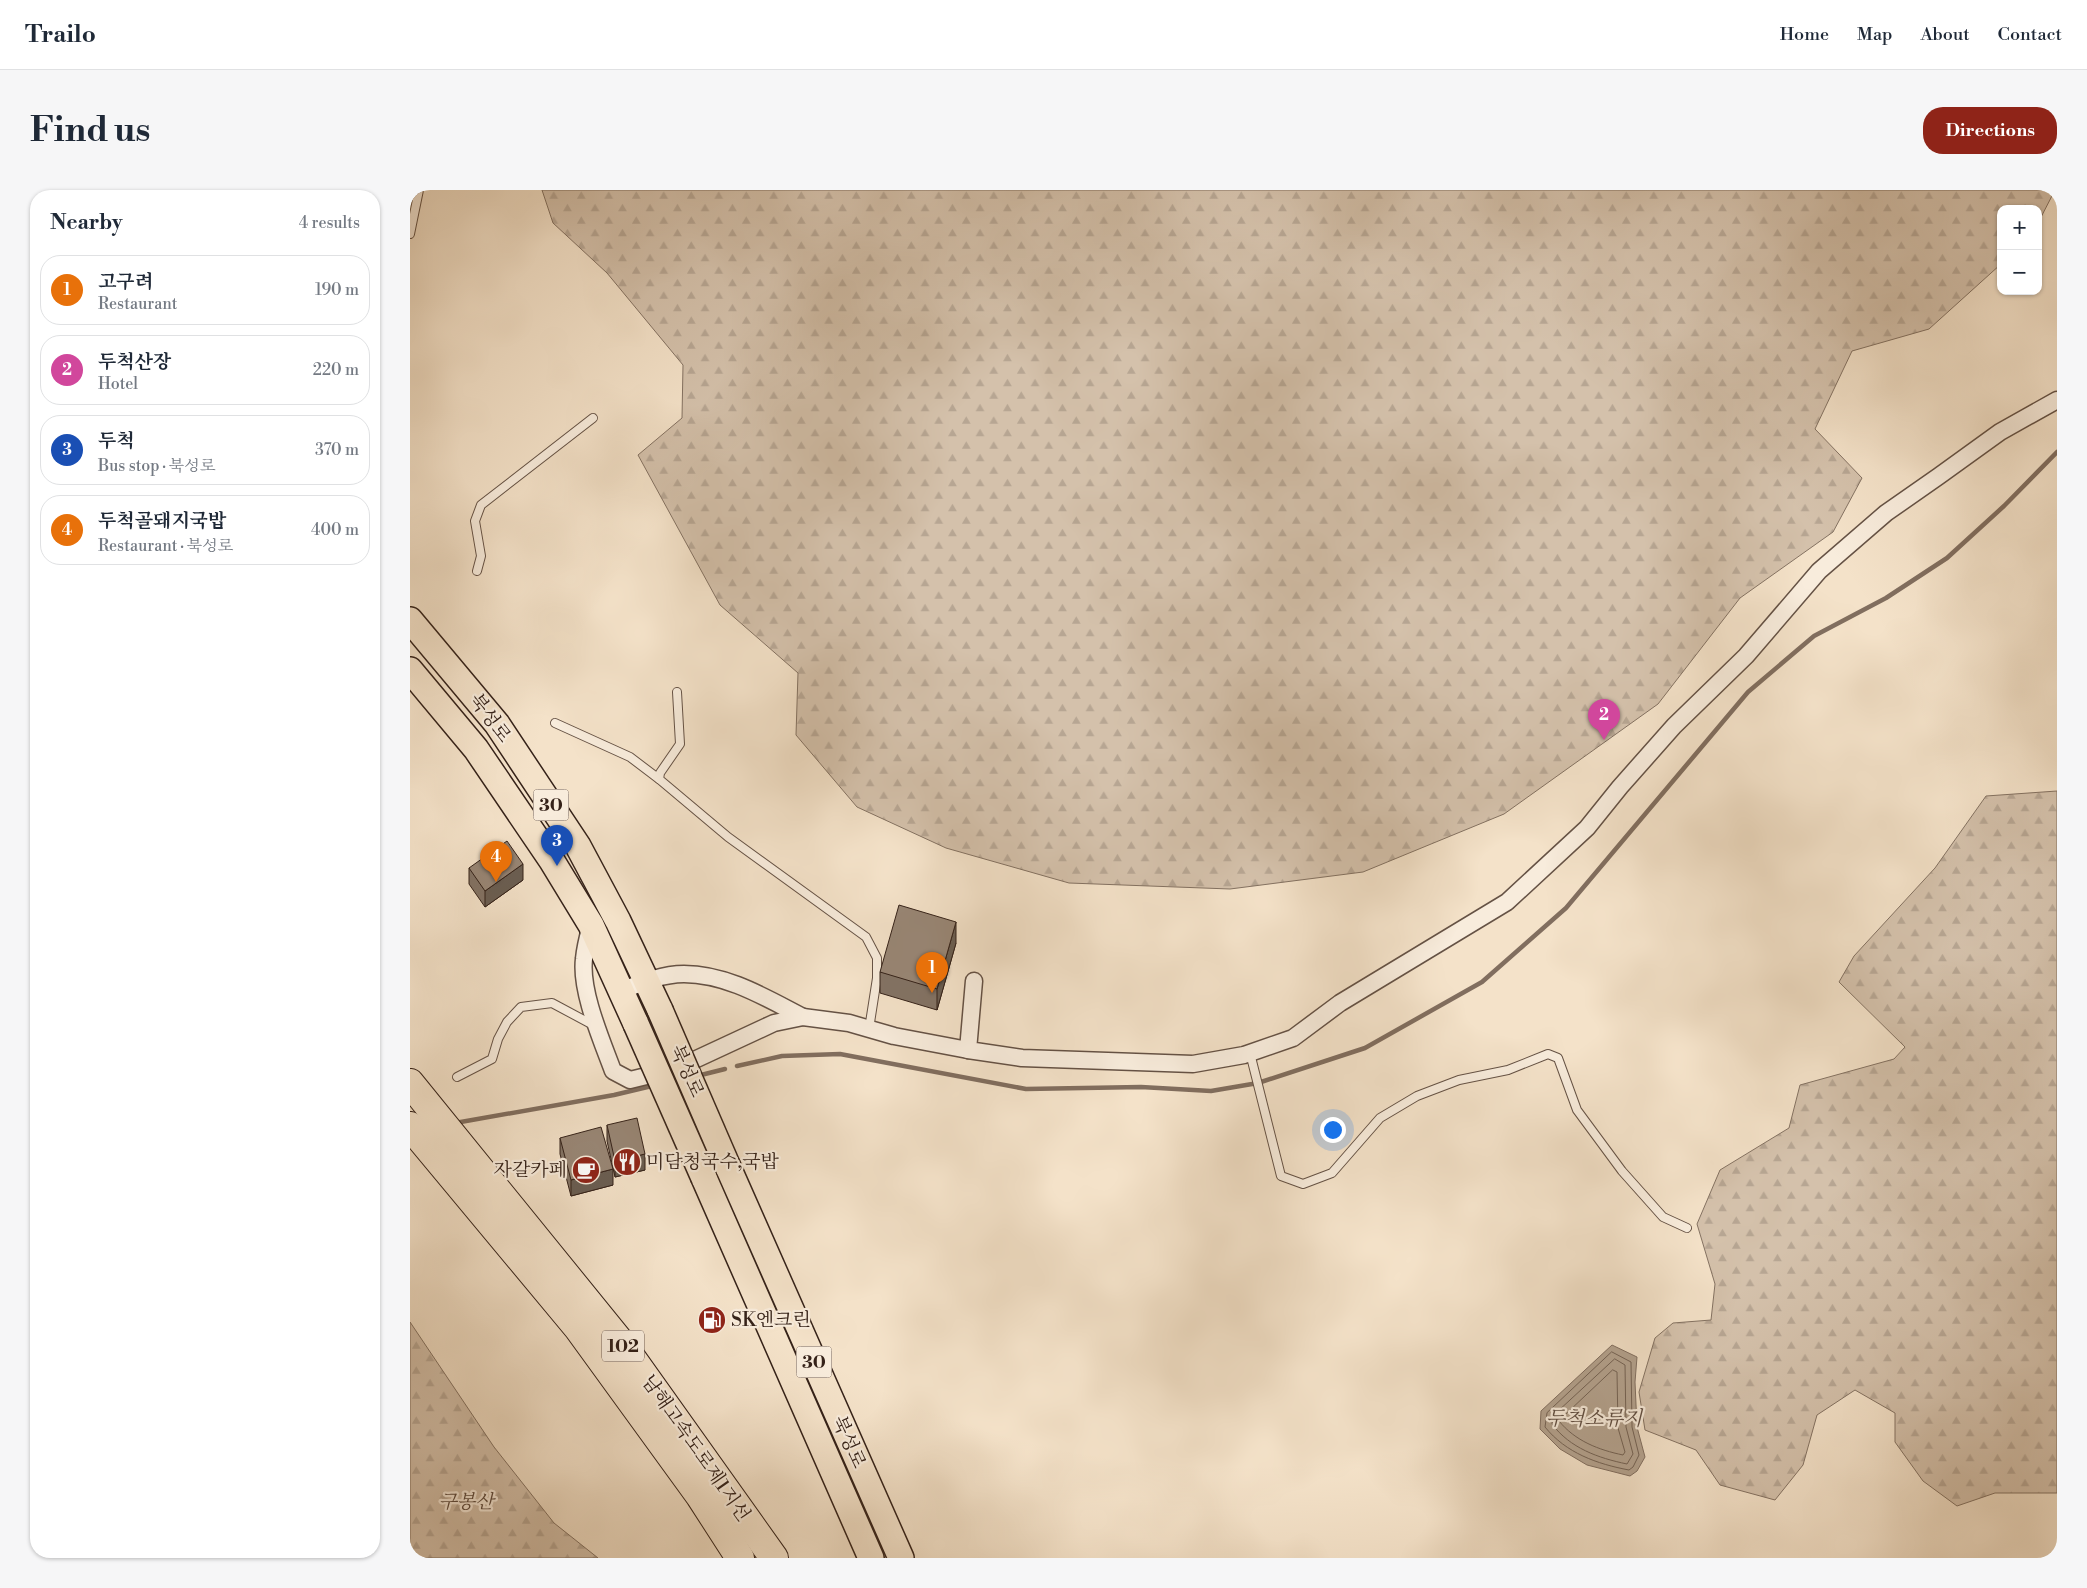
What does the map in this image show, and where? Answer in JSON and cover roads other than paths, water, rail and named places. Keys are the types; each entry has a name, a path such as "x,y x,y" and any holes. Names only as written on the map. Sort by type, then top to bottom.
{"highway":[{"name":"남해고속도로제1지선","path":"410,1083 621,1343 774,1558"},
{"name":"남해고속도로제1지선","path":"410,1126 578,1328 700,1496 740,1558"}],"main road":[{"name":"북성로","path":"410,620 497,724 578,846 618,920 660,1010 900,1558"},
{"name":"북성로","path":"410,670 476,749 552,861 591,925 871,1558"}],"street":[{"path":"591,925 583,974 597,1027 613,1071 630,1080 675,1068 774,1023 803,1017 849,1023 894,1036 1022,1058 1193,1064 1251,1058 1293,1038 1340,1003 1507,902 1588,828 1620,787 1674,726 1746,656 1819,571 1909,497 2000,432 2057,400"},
{"path":"621,990 646,981 683,974 697,975 744,987 803,1017"},
{"path":"968,1050 974,981"}],"lane":[{"path":"410,234 419,190"},
{"path":"477,572 481,556 475,521 481,505 594,418"},
{"path":"659,779 660,773 680,744 677,692"},
{"path":"555,724 602,742 630,757 728,837 866,937 877,958 877,978 869,1029"},
{"path":"456,1077 492,1059 498,1039 507,1022 521,1007 552,1003 597,1027"},
{"path":"1251,1058 1281,1176 1303,1184 1332,1173 1380,1118 1417,1096 1459,1080 1508,1070 1548,1054 1558,1058 1577,1110 1622,1171 1664,1217 1687,1228"}],"water":[{"name":"두척소류지","path":"1612,1345 1637,1357 1635,1382 1637,1427 1645,1457 1637,1471 1630,1476 1587,1465 1560,1449 1540,1429 1541,1411"}],"waterway":[{"path":"737,1066 782,1056 840,1054 1026,1089 1141,1087 1211,1091 1258,1083 1365,1048 1482,982 1566,908 1748,692 1814,636 1886,598 1947,558 2004,506 2057,452"},
{"path":"697,1076 725,1069"},
{"path":"455,1123 614,1095 656,1085"}],"place":[{"name":"두척산장","path":"1604,740"},
{"name":"두척","path":"557,866"},
{"name":"두척골돼지국밥","path":"496,882"},
{"name":"고구려","path":"932,993"},
{"name":"미담청국수,국밥","path":"627,1162"},
{"name":"자갈카페","path":"586,1170"},
{"name":"SK엔크린","path":"712,1320"}],"park label":[{"name":"구봉산","path":"466,1502"}]}
